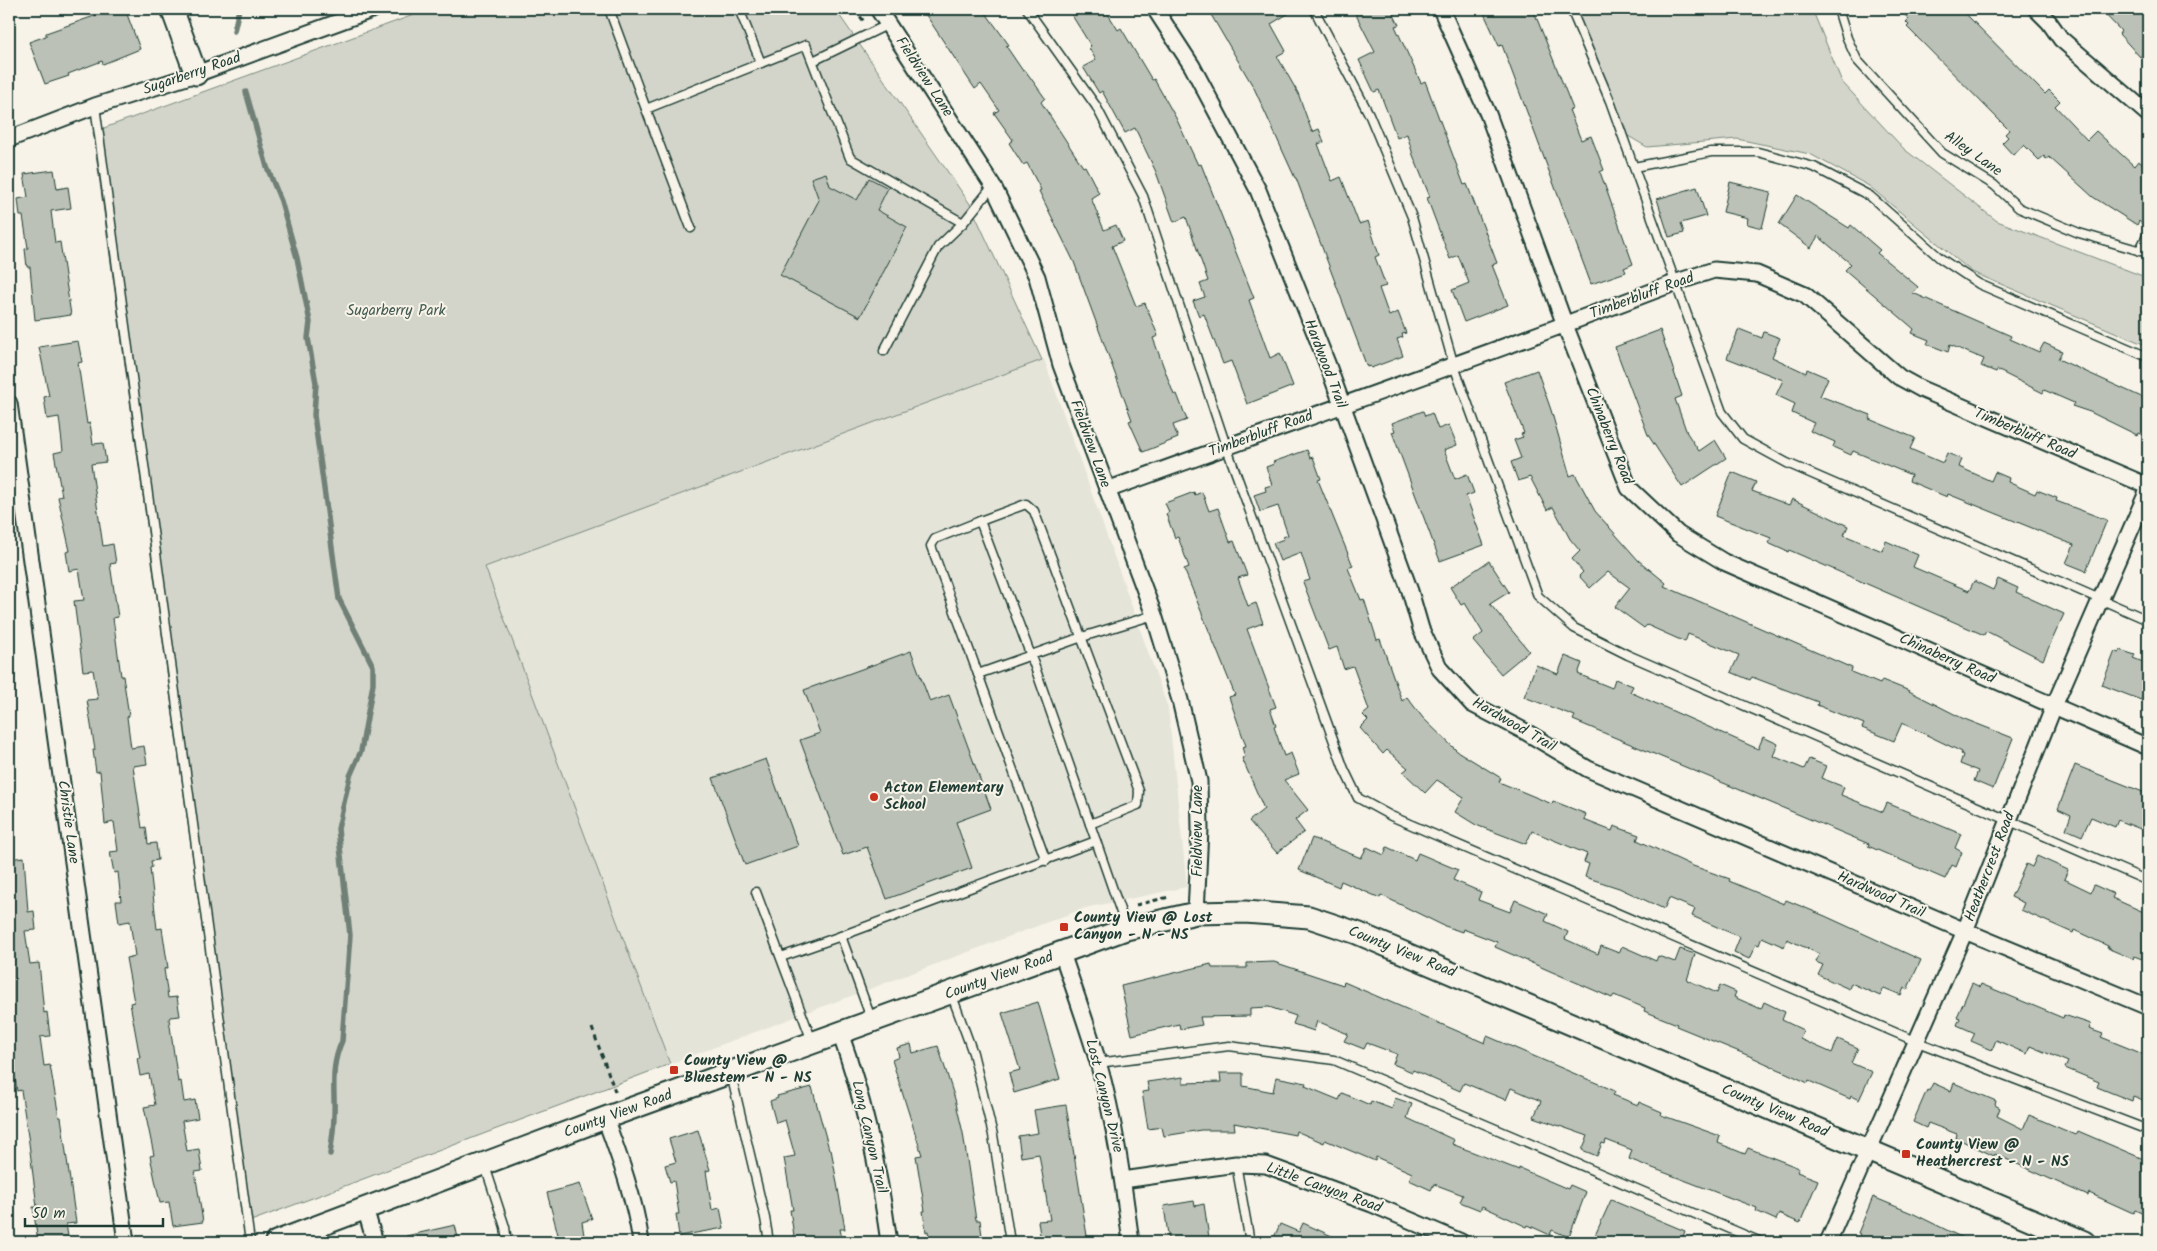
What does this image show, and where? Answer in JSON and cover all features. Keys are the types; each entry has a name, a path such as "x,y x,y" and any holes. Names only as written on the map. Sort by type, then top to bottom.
{"street":[{"path":"172,9 196,74"},
{"name":"Sugarberry Road","path":"9,139 94,106 196,74 374,9"},
{"name":"Fieldview Lane","path":"878,9 993,186 1037,277 1061,365 1154,614 1180,700 1198,781 1200,830 1196,913"},
{"name":"Hardwood Trail","path":"1155,9 1192,66 1258,190 1327,363 1410,592 1421,629 1440,669 1472,704 1526,732 1588,769 1965,931 2148,1007"},
{"name":"Chinaberry Road","path":"1441,9 1488,114 1565,325 1629,488 1678,534 1724,562 2148,747"},
{"path":"2036,9 2049,22 2061,39 2148,114"},
{"name":"Timberbluff Road","path":"1107,490 1454,366 1677,282 1714,270 1757,274 1805,295 1899,377 1921,389 2148,488"},
{"name":"Christie Lane","path":"9,403 126,1242"},
{"name":"Heathercrest Road","path":"1828,1242 1965,931 2054,706 2148,488"},
{"name":"County View Road","path":"276,1242 605,1118 1126,929 1196,913 1245,912 1310,917 1357,933 2084,1242"},
{"name":"Lost Canyon Drive","path":"1062,953 1098,1063 1123,1180 1131,1242"},
{"name":"Long Canyon Trail","path":"840,1033 857,1080 870,1130 890,1242"},
{"path":"605,1118 618,1154 641,1242"},
{"name":"Little Canyon Road","path":"1123,1180 1236,1164 1266,1165 1296,1174 1461,1242"},
{"path":"365,1208 375,1242"}],"lane":[{"path":"609,9 691,228"},
{"path":"739,9 761,63"},
{"path":"1028,9 1096,106 1143,196 1226,446 1344,769 1358,798 1391,816 1916,1041 2148,1130"},
{"path":"1314,9 1369,114 1412,217 1454,366 1538,596 1574,628 1628,655 2148,881"},
{"path":"1570,9 1610,101 1677,282 1722,412 1742,439 1788,462 2148,620"},
{"name":"Alley Lane","path":"1838,9 1847,38 1858,60 1942,153 1994,185 2019,208 2079,233 2148,253"},
{"path":"813,61 889,24"},
{"path":"646,109 806,45 850,158 963,223"},
{"path":"94,106 250,1242"},
{"path":"1634,167 1711,152 1758,152 1814,167 1870,196 1940,258 1979,284 2148,357"},
{"path":"884,351 938,247 963,223 993,186"},
{"path":"2139,251 2148,234"},
{"path":"1046,861 931,546 934,539 1026,504 1034,511 1139,790 1138,805 1090,824"},
{"path":"980,521 1031,656 1126,929"},
{"path":"978,674 1154,614"},
{"path":"781,957 1096,842"},
{"path":"756,892 813,1043"},
{"path":"841,936 872,1022"},
{"path":"951,993 973,1053 991,1126 1010,1242"},
{"path":"1098,1063 1229,1046 1334,1060 1761,1242"},
{"path":"730,1073 769,1242"},
{"path":"484,1164 505,1226 507,1242"},
{"path":"1236,1164 1250,1242"}],"path":[{"path":"856,9 871,32"},
{"path":"1119,909 1170,897"},
{"path":"592,1028 618,1099"}],"shaded area":[{"name":"Acton Elementary School","path":"1044,359 1168,708 1187,887 1085,908 670,1064 485,567"}],"green space":[{"name":"Sugarberry Park","path":"430,9 835,9 970,204 1042,360 485,567 670,1064 243,1224 93,132"},
{"path":"1568,9 1812,9 1842,82 1904,149 1997,221 2148,278 2148,346 1972,272 1869,186 1810,154 1737,139 1647,147 1623,133"}],"building":[{"path":"114,9 125,9 140,49 103,64 102,61 68,74 69,76 45,84 29,42 46,36 46,33"},
{"path":"922,9 983,9 1009,45 1006,46 1023,71 1025,70 1045,98 1041,102 1083,167 1085,166 1099,193 1091,198 1104,230 1116,225 1123,241 1112,246 1136,306 1145,303 1158,336 1153,338 1174,395 1177,394 1187,420 1173,425 1178,438 1143,452 1129,421 1132,420 1074,262 1039,191 1041,190 1027,163 1023,165 1009,143 1013,140 994,113 999,110 981,84 975,89"},
{"path":"1068,9 1105,9 1118,30 1121,28 1152,80 1154,79 1176,118 1198,165 1201,164 1254,298 1249,300 1270,358 1280,353 1293,386 1247,404 1231,361 1223,364 1204,314 1199,316 1193,301 1205,297 1200,284 1208,281 1186,217 1174,222 1156,172 1135,128 1125,133 1102,91 1099,93 1083,67 1096,60 1089,48 1091,46"},
{"path":"1218,9 1296,9 1271,24 1286,51 1277,56 1298,93 1312,132 1319,129 1324,142 1318,144 1332,181 1341,177 1359,224 1368,221 1379,255 1375,257 1386,286 1379,288 1389,316 1398,312 1406,333 1402,334 1403,337 1397,339 1403,356 1371,368 1370,366 1367,367 1296,178 1254,88 1210,13"},
{"path":"1353,9 1391,9 1399,25 1395,26 1421,83 1425,81 1464,185 1467,184 1497,263 1492,265 1508,305 1464,322 1452,290 1469,283 1458,255 1450,259 1427,198 1430,197 1413,155 1407,134 1397,138 1379,90 1374,92 1359,60 1375,52"},
{"path":"1482,9 1533,9 1573,109 1569,110 1581,140 1591,136 1604,170 1600,172 1633,264 1624,268 1626,272 1591,284 1502,45 1499,46"},
{"path":"1898,9 1961,9 2045,94 2049,90 2060,101 2055,106 2087,140 2096,131 2134,166 2138,161 2148,167 2148,215 2142,224 2139,221 2137,225 2093,197 2049,157 2046,159 2044,156 2039,160 2024,145 2013,155 2002,143 2008,137 2005,134 2009,130 1907,27 1909,25 1906,22 1909,19"},
{"path":"2100,9 2148,9 2148,48 2140,57 2119,34 2121,31"},
{"path":"54,170 57,189 68,187 71,208 51,211 55,243 60,242 71,315 35,320 30,267 27,267 25,249 28,248 18,199 28,197 24,174"},
{"path":"826,173 830,186 857,200 869,178 888,188 877,210 907,227 860,317 780,275 819,200 811,178"},
{"path":"1730,182 1771,192 1762,228 1747,224 1748,218 1723,212"},
{"path":"1697,187 1706,216 1681,223 1684,233 1669,237 1657,199"},
{"path":"1797,195 1849,228 1851,225 1880,250 1877,253 1918,287 1913,293 2011,336 2010,339 2039,352 2044,343 2062,351 2058,359 2148,400 2148,437 2138,433 2137,435 2090,412 2072,406 2074,403 2044,390 2043,393 1997,370 1996,372 1981,366 1984,359 1950,345 1948,352 1927,344 1929,340 1912,333 1914,329 1845,270 1851,264 1818,236 1811,248 1779,224"},
{"path":"1739,329 1762,338 1764,332 1780,338 1772,357 1806,373 1807,369 1828,378 1820,396 1871,415 1869,419 1915,438 1910,449 1943,463 1947,453 1962,459 1959,467 1991,481 1995,472 2009,478 2008,482 2035,494 2037,490 2057,498 2056,501 2107,520 2086,571 2066,563 2074,545 1948,494 1947,497 1909,481 1911,475 1853,451 1851,455 1833,447 1835,442 1810,431 1814,423 1792,413 1795,404 1776,395 1783,380 1727,358"},
{"path":"1660,330 1682,396 1675,399 1687,433 1699,451 1715,440 1726,458 1682,487 1648,435 1615,347"},
{"path":"78,341 82,362 78,363 87,424 90,423 93,444 103,443 106,462 91,464 103,546 113,544 116,563 110,564 118,617 113,618 129,716 127,717 131,748 144,746 147,764 133,766 142,828 146,827 148,844 156,843 158,860 151,861 152,867 150,868 157,929 162,928 168,968 164,969 168,998 177,997 180,1016 170,1017 169,1019 178,1082 181,1081 184,1102 195,1100 198,1118 182,1121 187,1151 199,1149 202,1171 195,1172 203,1222 173,1226 169,1202 160,1203 150,1156 154,1155 144,1107 155,1105 149,1074 140,1076 137,1058 140,1058 130,1003 134,1002 126,958 135,956 130,921 119,923 116,901 121,901 118,872 114,873 110,852 118,851 114,822 105,824 100,771 96,772 93,750 95,750 87,700 98,699 93,670 83,671 74,601 84,600 79,569 69,571 66,552 70,551 58,497 62,496 54,453 63,451 59,417 47,419 44,397 49,396 39,347"},
{"path":"1537,370 1570,476 1575,474 1595,511 1638,560 1666,583 1664,586 1852,668 1851,672 1880,684 1882,680 1907,690 1962,718 2013,738 1993,789 1974,781 1978,771 1960,764 1962,752 1902,723 1894,741 1862,728 1864,724 1817,705 1818,702 1752,677 1750,680 1731,672 1739,655 1688,634 1685,642 1647,625 1644,628 1615,607 1630,588 1608,572 1590,588 1579,576 1583,572 1572,559 1580,551 1570,539 1553,507 1547,510 1530,477 1518,481 1511,462 1521,458 1514,440 1523,437 1521,434 1524,433 1504,382"},
{"path":"1423,411 1425,416 1432,413 1438,429 1449,425 1457,445 1444,450 1455,479 1467,474 1474,493 1466,496 1484,545 1440,561 1392,432 1395,431 1392,423"},
{"path":"1307,450 1310,458 1313,457 1321,479 1318,480 1353,566 1348,568 1361,600 1364,599 1377,640 1380,639 1402,701 1407,697 1423,718 1457,751 1501,778 1499,782 1552,804 1553,801 1586,814 1584,820 1612,831 1614,826 1639,835 1637,840 1693,866 1730,879 1729,881 1784,904 1786,900 1825,916 1921,960 1907,990 1904,988 1901,995 1884,988 1880,996 1851,983 1849,989 1818,975 1823,965 1816,962 1819,954 1787,939 1784,947 1762,937 1759,945 1756,944 1749,959 1734,952 1740,937 1692,916 1695,909 1669,898 1664,909 1619,888 1585,877 1589,864 1584,862 1587,854 1532,831 1526,844 1476,825 1455,812 1464,797 1437,780 1425,793 1403,772 1408,768 1387,750 1383,754 1360,728 1368,720 1363,715 1369,710 1353,666 1344,669 1337,647 1329,650 1303,582 1310,580 1301,553 1280,561 1273,543 1284,539 1283,537 1288,535 1278,506 1260,512 1254,495 1266,491 1265,487 1272,485 1266,467 1274,464 1273,462"},
{"path":"1732,472 1756,482 1752,491 1789,505 1792,499 1848,526 1844,535 1882,551 1886,541 1918,555 1913,567 1969,591 1974,581 1993,590 1998,579 2018,588 2016,592 2064,614 2043,660 1986,631 1984,635 1789,550 1788,552 1768,543 1771,538 1715,516"},
{"path":"1194,492 1195,495 1202,492 1209,511 1218,508 1230,542 1234,541 1247,575 1238,578 1248,606 1256,603 1263,623 1247,629 1276,707 1270,709 1284,756 1291,753 1299,774 1284,780 1308,810 1295,820 1304,832 1277,853 1249,821 1264,809 1242,758 1245,757 1242,747 1246,746 1229,697 1235,695 1184,569 1189,567 1178,537 1175,538 1166,514 1169,512 1165,503"},
{"path":"1489,561 1509,592 1490,604 1529,651 1501,674 1473,641 1483,633 1465,603 1461,605 1450,587"},
{"path":"2120,650 2135,655 2133,658 2148,664 2148,683 2141,700 2102,685 2115,651 2119,653"},
{"path":"911,651 930,702 949,695 991,809 956,822 972,868 887,899 867,847 843,855 800,740 820,733 804,690"},
{"path":"1565,656 1582,663 1578,674 1612,688 1615,679 1633,686 1630,692 1758,749 1763,737 1778,744 1773,756 1804,769 1809,759 1826,766 1821,778 1844,787 1841,795 1883,812 1887,803 1961,834 1955,848 1962,852 1956,867 1952,865 1945,879 1868,846 1869,844 1573,720 1575,716 1524,697 1536,665 1558,674"},
{"path":"766,759 798,846 745,865 713,778"},
{"path":"2075,765 2148,794 2148,819 2143,830 2118,820 2115,827 2091,817 2082,836 2066,829 2071,815 2058,809"},
{"path":"1312,838 1361,858 1367,847 1384,855 1387,847 1415,860 1418,853 1458,870 1453,880 1481,892 1478,900 1510,912 1515,900 1548,914 1545,921 1568,932 1565,939 1598,954 1601,946 1619,953 1622,946 1656,961 1658,956 1675,962 1680,949 1695,954 1687,980 1717,993 1720,985 1736,992 1734,997 1761,1009 1764,1002 1785,1012 1782,1020 1803,1030 1800,1039 1832,1053 1838,1039 1858,1048 1851,1063 1872,1072 1859,1100 1851,1096 1850,1099 1809,1081 1808,1083 1752,1057 1676,1026 1677,1024 1644,1011 1645,1008 1614,995 1612,998 1495,947 1497,942 1463,929 1462,932 1442,925 1381,895 1380,898 1341,881 1339,887 1299,870"},
{"path":"2037,856 2068,870 2064,879 2091,892 2094,885 2114,894 2112,898 2148,914 2148,944 2142,959 2134,956 2133,959 2107,948 2108,946 2074,930 2073,933 2021,910 2024,903 2011,897 2026,864 2032,867"},
{"path":"24,857 28,912 34,911 36,930 25,931 30,964 39,963 44,1013 47,1012 50,1036 40,1037 44,1066 50,1065 59,1117 61,1117 76,1223 66,1224 69,1242 38,1242 33,1207 37,1207 29,1143 21,1090 17,1091 11,1051 13,1050 9,1000 9,859"},
{"path":"1274,962 1343,985 1344,982 1485,1043 1487,1036 1615,1091 1613,1095 1638,1105 1639,1102 1662,1112 1661,1115 1720,1136 1718,1143 1745,1154 1748,1148 1799,1168 1797,1172 1818,1180 1800,1223 1779,1214 1776,1220 1756,1211 1757,1208 1629,1159 1632,1150 1606,1140 1605,1144 1602,1143 1597,1156 1582,1150 1588,1136 1534,1117 1541,1101 1511,1088 1506,1100 1464,1083 1460,1091 1413,1070 1412,1072 1393,1064 1397,1054 1367,1043 1364,1049 1344,1041 1348,1034 1317,1021 1314,1031 1293,1024 1296,1016 1269,1007 1250,1008 1250,1016 1200,1017 1202,1025 1180,1029 1179,1024 1132,1035 1121,986 1211,964 1212,968 1247,968 1247,963"},
{"path":"1972,983 1980,987 1981,984 2063,1018 2064,1015 2091,1024 2089,1029 2103,1034 2101,1037 2148,1056 2148,1102 2133,1096 2132,1101 2097,1087 2099,1082 2065,1068 2068,1062 2030,1046 2027,1054 1996,1040 1992,1050 1971,1041 1975,1033 1957,1025 1960,1018 1957,1017"},
{"path":"1038,1002 1060,1079 1014,1093 1009,1073 1020,1070 1002,1013"},
{"path":"911,1044 913,1053 938,1046 955,1099 963,1133 976,1220 980,1220 982,1236 930,1242 928,1231 926,1232 923,1211 925,1211 916,1156 922,1155 892,1060 899,1057 897,1048"},
{"path":"1220,1073 1243,1073 1243,1086 1273,1092 1276,1077 1306,1083 1305,1086 1339,1100 1342,1093 1370,1105 1371,1101 1392,1109 1395,1098 1412,1104 1407,1118 1454,1140 1452,1144 1519,1170 1519,1168 1568,1189 1570,1185 1586,1192 1569,1237 1552,1230 1550,1235 1528,1225 1527,1227 1482,1206 1480,1210 1460,1202 1463,1195 1434,1184 1431,1190 1409,1180 1412,1173 1376,1157 1375,1161 1325,1140 1324,1143 1296,1131 1295,1135 1234,1123 1235,1130 1201,1130 1164,1136 1162,1127 1148,1129 1142,1092 1149,1091 1147,1082 1183,1077 1183,1083 1221,1082"},
{"path":"1933,1083 1951,1091 1954,1083 1996,1101 1995,1105 2000,1108 1997,1116 2023,1129 2029,1115 2076,1135 2078,1131 2148,1161 2148,1216 2135,1210 2133,1213 2089,1193 2088,1196 1995,1154 1994,1156 1956,1138 1957,1134 1928,1123 1926,1128 1913,1122 1927,1090 1929,1091"},
{"path":"812,1087 829,1149 831,1149 845,1229 840,1229 842,1239 795,1242 790,1210 793,1210 784,1158 795,1156 785,1120 776,1123 770,1101 778,1098 777,1096"},
{"path":"1066,1105 1088,1242 1041,1242 1038,1221 1050,1220 1039,1154 1021,1157 1018,1136 1038,1133 1034,1110"},
{"path":"698,1130 710,1170 706,1171 712,1210 720,1208 724,1228 679,1236 676,1214 679,1214 674,1181 670,1182 665,1165 676,1162 669,1139"},
{"path":"580,1184 592,1219 582,1222 585,1242 560,1242 547,1193"},
{"path":"1873,1197 1914,1214 1971,1242 1857,1242 1860,1234 1858,1233"},
{"path":"1611,1200 1685,1231 1681,1242 1592,1242"},
{"path":"1194,1201 1195,1206 1204,1204 1209,1238 1169,1242 1164,1206"},
{"path":"1303,1223 1345,1242 1272,1242 1280,1224 1299,1232"},
{"path":"455,1225 459,1242 407,1242 406,1236"}],"waterway":[{"path":"234,31 239,9"},
{"path":"246,92 267,167 281,201 297,258 310,322 308,338 316,383 314,415 339,599 373,666 373,684 361,751 350,776 338,829 350,935 342,1041 334,1069 334,1125 330,1154"}],"place":[{"name":"Acton Elementary School","path":"874,797"},
{"name":"County View @ Lost Canyon - N - NS","path":"1064,927"},
{"name":"County View @ Bluestem - N - NS","path":"674,1070"},
{"name":"County View @ Heathercrest - N - NS","path":"1906,1154"}]}
